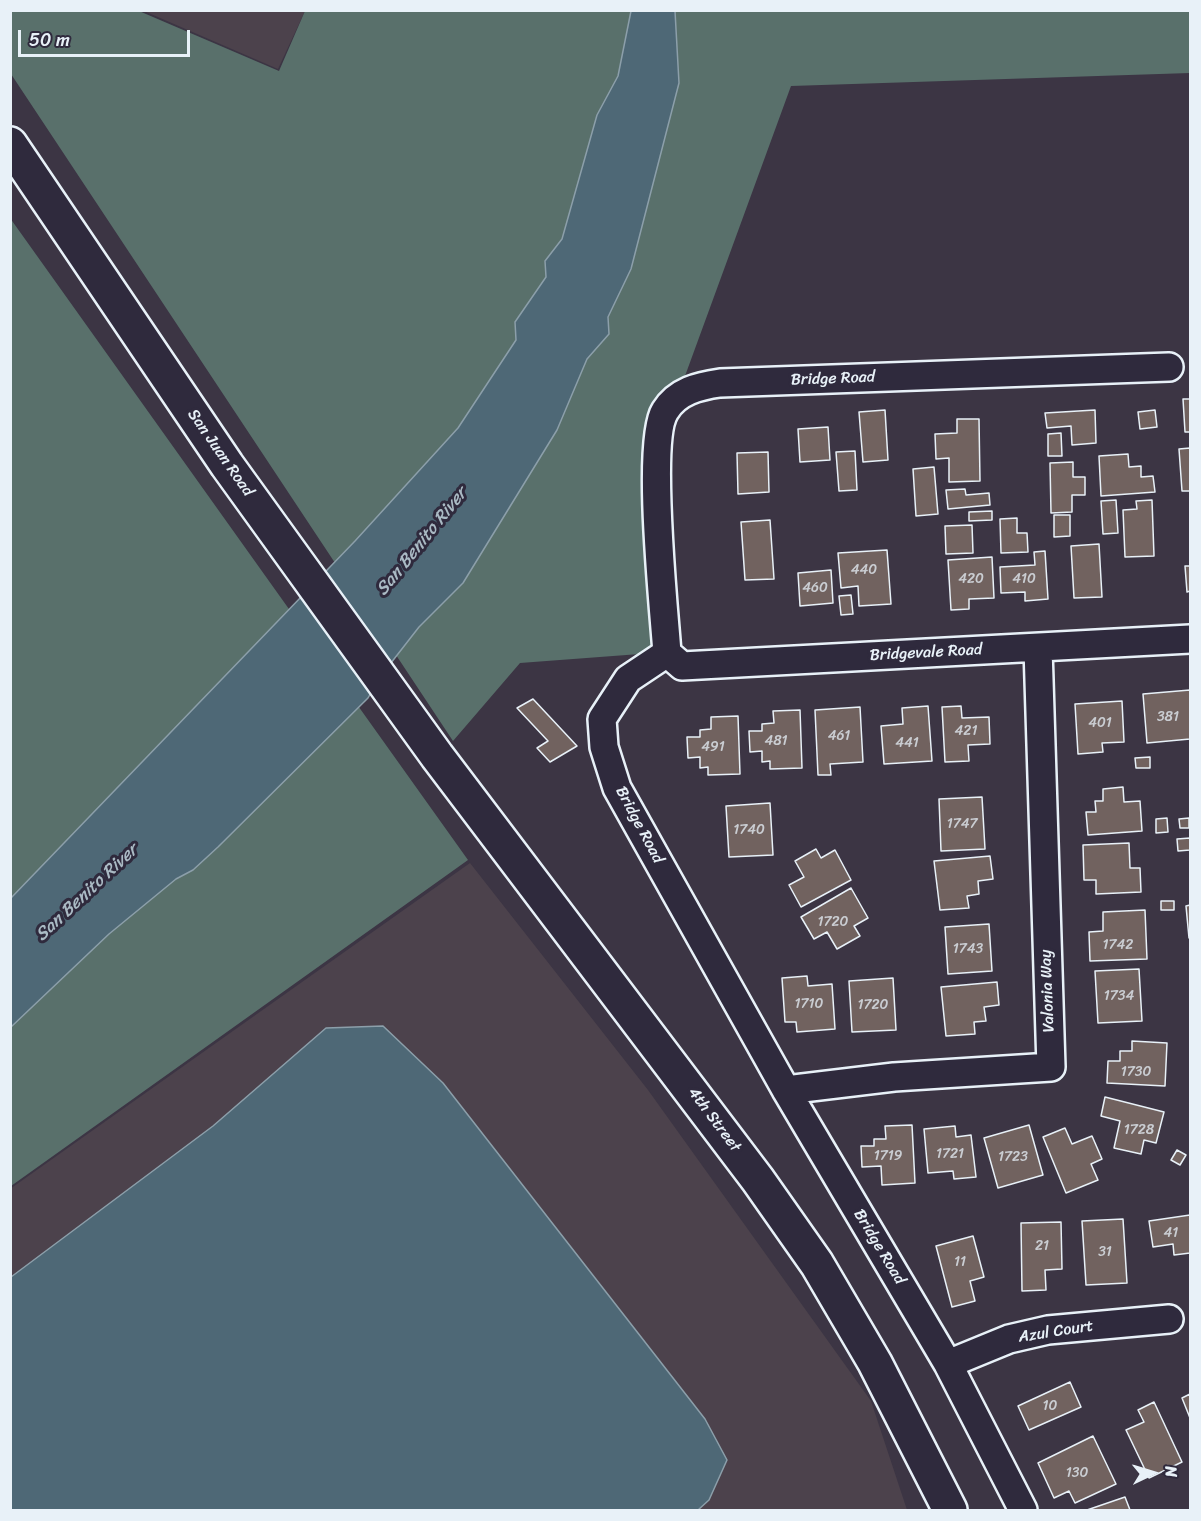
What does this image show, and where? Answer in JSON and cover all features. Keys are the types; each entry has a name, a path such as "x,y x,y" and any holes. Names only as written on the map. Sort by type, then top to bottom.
{"main road":[{"name":"San Juan Road","path":"10,144 228,465 437,756"},
{"name":"4th Street","path":"437,756 758,1180 817,1264 875,1363 950,1510"}],"street":[{"name":"Bridge Road","path":"1023,1510 948,1364 786,1090 617,788 604,747 602,719 628,679 667,653 658,518 658,434 665,410 681,394 720,383 1169,367"},
{"name":"Bridgevale Road","path":"667,653 682,666 1191,639"},
{"name":"Valonia Way","path":"786,1090 894,1077 1052,1067 1038,648"},
{"name":"Azul Court","path":"948,1364 1009,1339 1048,1330 1168,1319"}],"shaded area":[{"path":"144,11 305,11 278,69"},
{"path":"470,863 648,1090 871,1401 907,1510 11,1510 10,1189"}],"green space":[{"path":"10,11 139,11 279,71 305,11 1190,11 1190,73 791,86 685,376 670,388 653,653 520,663 453,741 11,74"},
{"path":"10,218 468,860 11,1186 10,1186"}],"water":[{"name":"San Benito River","path":"631,11 675,11 679,83 631,269 608,317 609,334 587,359 557,430 463,583 419,627 380,677 368,698 218,847 193,870 176,879 109,934 11,1027 11,898 355,541 458,428 516,340 515,322 546,277 545,261 562,239 597,115 618,76"},
{"path":"383,1026 443,1083 705,1419 727,1460 709,1500 698,1510 11,1510 11,1277 213,1126 326,1028"}],"building":[{"path":"1183,399 1190,399 1190,432 1185,432"},
{"path":"885,410 888,460 863,462 859,412"},
{"path":"1095,410 1096,443 1072,445 1071,426 1047,428 1045,413"},
{"path":"1155,410 1157,427 1140,429 1138,412"},
{"path":"957,419 979,419 980,481 949,482 949,458 936,459 935,434 957,433"},
{"path":"828,427 830,460 800,462 798,429"},
{"path":"1061,433 1062,456 1048,456 1048,434"},
{"path":"1190,448 1190,491 1182,491 1179,449"},
{"path":"855,451 857,490 839,491 836,452"},
{"path":"768,452 769,492 738,494 737,453"},
{"path":"1128,454 1129,467 1141,466 1141,477 1153,476 1155,492 1101,496 1099,456"},
{"path":"1073,462 1073,477 1085,477 1085,495 1072,495 1072,512 1051,513 1050,463"},
{"path":"934,467 938,514 916,516 913,469"},
{"path":"965,489 966,495 989,493 990,505 948,509 946,490"},
{"path":"1116,500 1118,533 1103,534 1101,501"},
{"path":"1152,500 1154,556 1125,557 1123,510 1137,509 1136,501"},
{"path":"992,511 992,520 969,521 969,512"},
{"path":"1054,515 1070,515 1070,536 1054,537"},
{"path":"1017,518 1017,533 1027,533 1028,552 1001,553 1000,519"},
{"path":"770,520 774,579 745,580 741,522"},
{"path":"972,525 973,553 946,554 945,526"},
{"path":"1099,544 1102,597 1074,598 1071,546"},
{"path":"887,550 891,604 859,606 858,586 841,588 838,553"},
{"path":"1045,551 1048,599 1025,601 1025,592 1001,593 1000,567 1035,565 1034,552"},
{"path":"992,557 994,598 969,599 969,609 951,610 948,560"},
{"path":"1185,566 1190,566 1190,591 1187,592"},
{"path":"831,570 833,603 800,606 798,573"},
{"path":"851,595 853,614 841,615 839,596"},
{"path":"1190,690 1190,739 1147,743 1143,694"},
{"path":"533,699 577,746 550,762 537,748 548,741 517,708"},
{"path":"1122,701 1124,742 1102,743 1103,752 1078,754 1075,704"},
{"path":"928,706 932,761 884,764 881,726 903,724 902,708"},
{"path":"961,706 962,718 989,717 990,744 968,745 969,761 945,762 942,707"},
{"path":"860,707 863,762 830,764 831,775 818,775 815,710"},
{"path":"800,710 802,768 770,769 770,761 762,762 762,751 750,752 749,731 762,731 762,724 774,723 773,711"},
{"path":"738,716 740,774 708,775 708,767 700,768 700,757 688,758 687,737 700,737 700,730 711,729 711,717"},
{"path":"1150,757 1150,768 1136,768 1135,758"},
{"path":"1123,787 1124,802 1140,801 1142,831 1088,835 1086,812 1096,812 1095,801 1103,801 1103,789"},
{"path":"982,797 985,849 941,851 939,799"},
{"path":"770,803 773,855 729,857 726,806"},
{"path":"1167,818 1168,832 1156,833 1156,819"},
{"path":"1189,818 1189,828 1180,828 1179,819"},
{"path":"1190,838 1190,850 1178,851 1177,839"},
{"path":"1129,843 1130,868 1140,868 1141,892 1096,894 1096,880 1084,880 1083,845"},
{"path":"816,849 821,858 835,850 851,880 801,907 789,885 804,877 795,861"},
{"path":"990,856 993,879 978,881 979,894 967,896 969,908 940,910 934,861"},
{"path":"851,888 868,918 854,926 860,936 837,949 827,932 814,939 801,917"},
{"path":"1161,901 1174,901 1174,910 1161,910"},
{"path":"1190,905 1190,938 1189,938 1186,906"},
{"path":"1145,910 1147,959 1090,961 1089,932 1103,931 1103,912"},
{"path":"989,924 992,971 948,974 945,927"},
{"path":"1139,969 1142,1021 1098,1023 1095,971"},
{"path":"807,976 808,986 832,984 835,1029 797,1032 796,1022 785,1022 782,978"},
{"path":"893,978 896,1030 852,1032 849,981"},
{"path":"997,982 999,1005 984,1007 986,1021 974,1022 975,1034 946,1036 941,987"},
{"path":"1132,1041 1167,1043 1165,1086 1107,1083 1108,1061 1120,1061 1120,1051 1132,1051"},
{"path":"1105,1097 1164,1112 1156,1143 1144,1140 1141,1154 1114,1148 1120,1121 1101,1116"},
{"path":"912,1125 915,1183 882,1185 881,1166 862,1167 861,1146 874,1146 874,1139 886,1139 885,1126"},
{"path":"1029,1125 1043,1175 998,1188 984,1138"},
{"path":"955,1126 956,1137 971,1135 976,1177 954,1179 953,1171 928,1173 924,1129"},
{"path":"1065,1128 1072,1144 1092,1136 1102,1159 1091,1164 1098,1180 1066,1193 1043,1137"},
{"path":"1177,1150 1186,1155 1180,1165 1171,1160"},
{"path":"1190,1215 1190,1253 1174,1255 1173,1244 1153,1247 1149,1221"},
{"path":"1123,1219 1127,1283 1086,1285 1082,1221"},
{"path":"1061,1222 1062,1269 1045,1270 1046,1290 1022,1291 1021,1223"},
{"path":"973,1236 984,1277 970,1281 975,1301 952,1307 936,1246"},
{"path":"1070,1382 1081,1407 1029,1430 1018,1406"},
{"path":"1190,1394 1190,1418 1182,1398"},
{"path":"1154,1402 1182,1462 1149,1478 1126,1430 1144,1422 1138,1410"},
{"path":"1093,1436 1116,1484 1075,1503 1069,1491 1054,1498 1038,1463"},
{"path":"1125,1497 1130,1510 1087,1510"}]}
